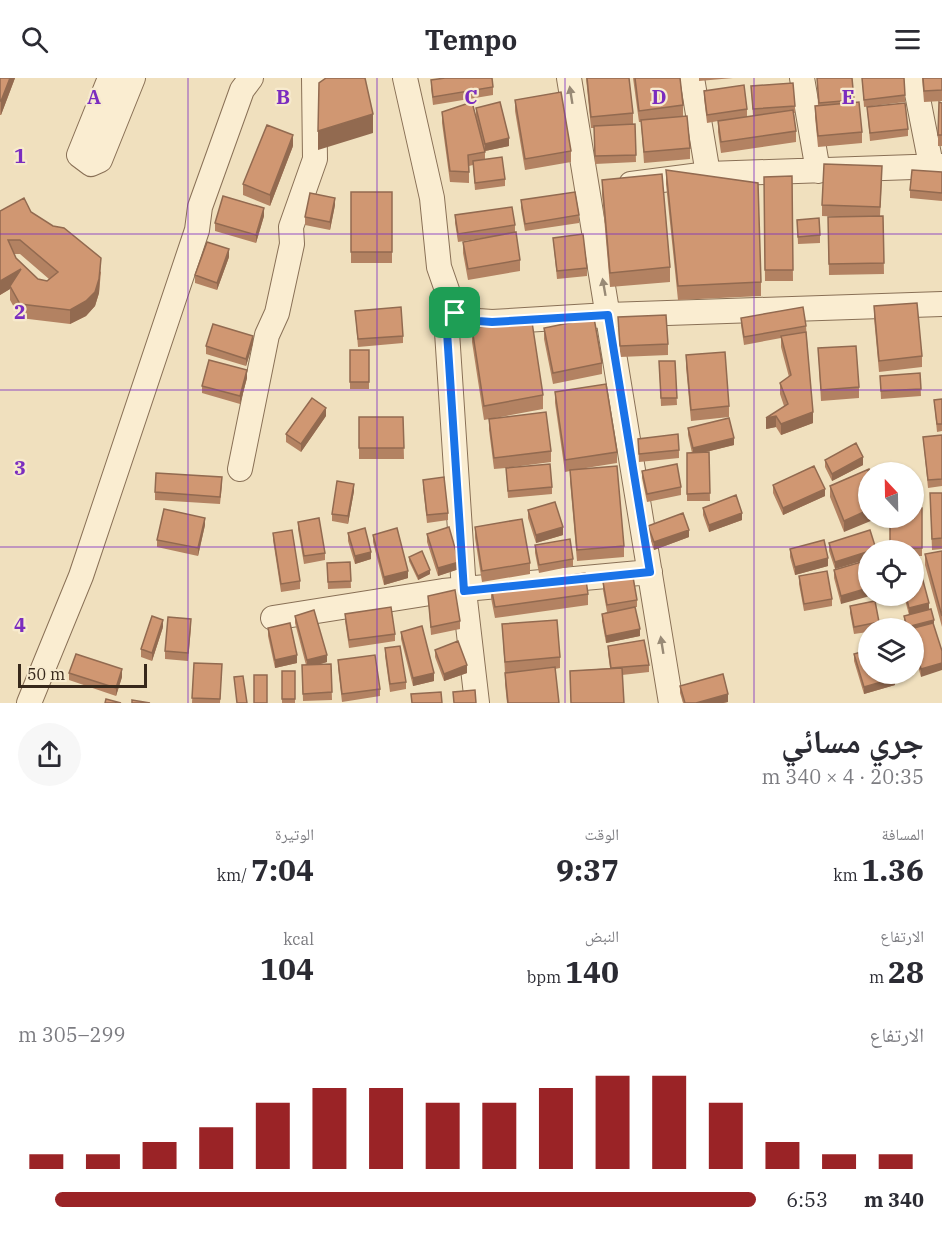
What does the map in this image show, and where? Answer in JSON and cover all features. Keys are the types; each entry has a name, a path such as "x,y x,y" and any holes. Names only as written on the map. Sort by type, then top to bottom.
{"street":[{"path":"110,78 79,155 91,164 100,160 133,78"},
{"path":"29,703 81,576 197,230 200,207 242,90 251,78"},
{"path":"240,469 267,335 277,313 287,267 291,226 315,159 314,78"},
{"path":"405,78 432,198 439,267 455,313 447,332 464,591 477,703"},
{"path":"569,78 671,703"},
{"path":"692,78 708,174"},
{"path":"802,78 818,171"},
{"path":"587,189 708,174 937,165 914,78"},
{"path":"455,313 478,321 492,322 608,315 942,304"},
{"path":"273,618 443,591 464,591 650,572"}],"building":[{"path":"0,78 10,78 1,101 0,101"},
{"path":"326,78 365,78 373,114 318,131 319,83"},
{"path":"492,78 493,87 433,97 431,80"},
{"path":"587,78 629,78 633,113 591,117"},
{"path":"635,78 680,78 683,105 639,111"},
{"path":"817,78 852,78 854,100 819,103"},
{"path":"862,78 904,78 905,95 864,100"},
{"path":"923,78 942,78 942,90 924,91"},
{"path":"793,83 795,106 753,109 751,86"},
{"path":"744,85 747,109 707,115 704,91"},
{"path":"561,92 571,151 525,159 515,100"},
{"path":"472,102 485,152 468,155 469,172 450,171 442,112"},
{"path":"500,102 509,138 485,144 476,108"},
{"path":"859,102 862,132 818,136 815,106"},
{"path":"939,102 942,103 942,135 938,135"},
{"path":"905,103 908,129 870,133 867,107"},
{"path":"793,110 796,131 721,142 718,121"},
{"path":"687,116 690,148 644,152 641,120"},
{"path":"635,124 636,155 595,156 594,126"},
{"path":"267,125 293,135 270,195 243,184"},
{"path":"502,157 505,179 475,183 473,161"},
{"path":"824,164 882,166 880,207 822,205"},
{"path":"666,170 758,183 761,282 678,286"},
{"path":"912,170 942,172 942,193 910,190"},
{"path":"662,174 670,267 610,273 602,180"},
{"path":"792,176 793,270 765,270 764,177"},
{"path":"351,192 392,192 392,252 351,252"},
{"path":"575,192 579,215 525,224 521,200"},
{"path":"310,193 335,198 330,222 305,217"},
{"path":"223,196 264,208 256,235 215,223"},
{"path":"24,198 31,212 53,226 64,228 101,258 95,292 86,301 70,310 20,304 10,286 21,269 0,281 0,211","holes":["8,240 20,240 58,272 47,281 38,279 16,258"]},
{"path":"512,207 515,225 458,234 455,215"},
{"path":"883,216 884,263 829,264 828,217"},
{"path":"819,218 820,235 798,237 797,220"},
{"path":"516,232 520,260 468,269 463,242"},
{"path":"583,234 587,268 557,271 553,238"},
{"path":"207,242 229,249 217,283 195,275"},
{"path":"917,303 922,356 879,361 874,306"},
{"path":"401,307 403,336 358,339 355,311"},
{"path":"803,307 806,326 744,337 741,318"},
{"path":"666,315 668,344 620,346 618,317"},
{"path":"594,318 602,363 553,373 544,328"},
{"path":"532,322 543,395 484,406 472,328"},
{"path":"213,324 253,336 246,359 206,346"},
{"path":"806,332 813,412 781,424 776,416 766,418 788,404 780,383 791,375 781,336"},
{"path":"856,346 859,387 821,390 818,348"},
{"path":"350,350 369,350 369,382 350,382"},
{"path":"725,352 729,406 691,410 686,355"},
{"path":"209,360 247,370 240,396 202,386"},
{"path":"659,361 675,361 677,398 661,398"},
{"path":"920,373 921,389 881,391 880,376"},
{"path":"606,384 617,452 565,460 555,392"},
{"path":"312,398 326,408 301,444 286,434"},
{"path":"942,399 942,424 937,424 934,400"},
{"path":"546,412 551,451 494,458 489,419"},
{"path":"359,417 403,417 404,448 359,448"},
{"path":"729,418 734,438 693,448 688,428"},
{"path":"678,434 679,450 639,454 638,439"},
{"path":"942,435 942,479 928,480 923,437"},
{"path":"856,443 863,457 832,474 825,460"},
{"path":"709,452 710,493 687,494 687,453"},
{"path":"550,464 552,487 508,491 506,468"},
{"path":"677,464 681,487 647,494 642,471"},
{"path":"617,466 624,546 577,550 570,470"},
{"path":"814,466 825,489 783,508 773,485"},
{"path":"156,473 222,477 220,497 155,492"},
{"path":"858,474 858,515 844,521 830,486"},
{"path":"444,477 448,513 427,515 423,480"},
{"path":"337,481 354,484 348,516 332,514"},
{"path":"930,493 942,493 942,538 932,539"},
{"path":"736,495 742,513 709,525 703,508"},
{"path":"555,502 563,527 536,535 528,510"},
{"path":"164,509 205,518 198,548 157,540"},
{"path":"683,513 689,530 654,542 648,526"},
{"path":"319,518 325,553 304,556 298,522"},
{"path":"522,519 530,563 482,571 475,527"},
{"path":"449,527 459,562 438,568 427,534"},
{"path":"365,528 371,552 355,556 348,533"},
{"path":"397,528 408,571 384,577 373,535"},
{"path":"890,528 922,528 922,540 890,540"},
{"path":"292,530 300,581 281,584 273,533"},
{"path":"870,530 873,540 858,540 858,555 835,562 829,543"},
{"path":"570,539 573,559 539,565 535,545"},
{"path":"824,540 828,558 795,567 790,549"},
{"path":"422,551 430,570 418,576 409,557"},
{"path":"942,551 942,616 925,554"},
{"path":"350,562 351,581 328,582 327,563"},
{"path":"858,563 858,591 841,596 834,570"},
{"path":"827,571 832,599 804,604 799,576"},
{"path":"585,573 588,594 495,607 491,587"},
{"path":"633,577 637,600 607,605 603,582"},
{"path":"924,584 929,603 924,604"},
{"path":"455,590 460,621 431,627 428,596"},
{"path":"850,606 876,606 878,618 858,618 858,626 854,627"},
{"path":"391,607 395,634 349,640 345,614"},
{"path":"635,607 640,629 606,636 602,614"},
{"path":"931,609 934,620 924,623 924,618 905,618 904,616"},
{"path":"314,610 327,655 307,660 295,616"},
{"path":"152,616 163,620 152,653 141,649"},
{"path":"168,617 191,619 188,653 165,651"},
{"path":"557,620 560,657 505,662 502,624"},
{"path":"290,623 297,655 275,660 268,628"},
{"path":"933,623 942,651 942,663 924,668 924,625"},
{"path":"422,626 434,673 413,678 401,632"},
{"path":"644,640 649,665 611,668 608,646"},
{"path":"458,641 467,665 444,674 435,650"},
{"path":"400,646 406,682 390,684 385,648"},
{"path":"858,653 858,667 854,654"},
{"path":"76,654 122,669 116,688 69,673"},
{"path":"375,655 380,689 342,694 338,660"},
{"path":"194,663 222,664 220,699 192,698"},
{"path":"331,664 332,692 303,694 302,665"},
{"path":"555,667 559,703 508,703 505,673"},
{"path":"622,668 624,703 571,703 570,671"},
{"path":"282,671 295,671 295,699 282,699"},
{"path":"723,674 728,694 696,703 685,703 680,686"},
{"path":"254,675 267,675 267,703 254,703"},
{"path":"243,676 247,703 237,703 234,677"},
{"path":"475,690 476,703 454,703 453,692"},
{"path":"441,692 442,703 412,703 411,694"},
{"path":"106,699 121,703 105,703"},
{"path":"132,700 150,703 132,703"}],"route":[{"path":"455,313 478,321 492,322 608,315 650,572 464,591 447,332 455,313"}]}
